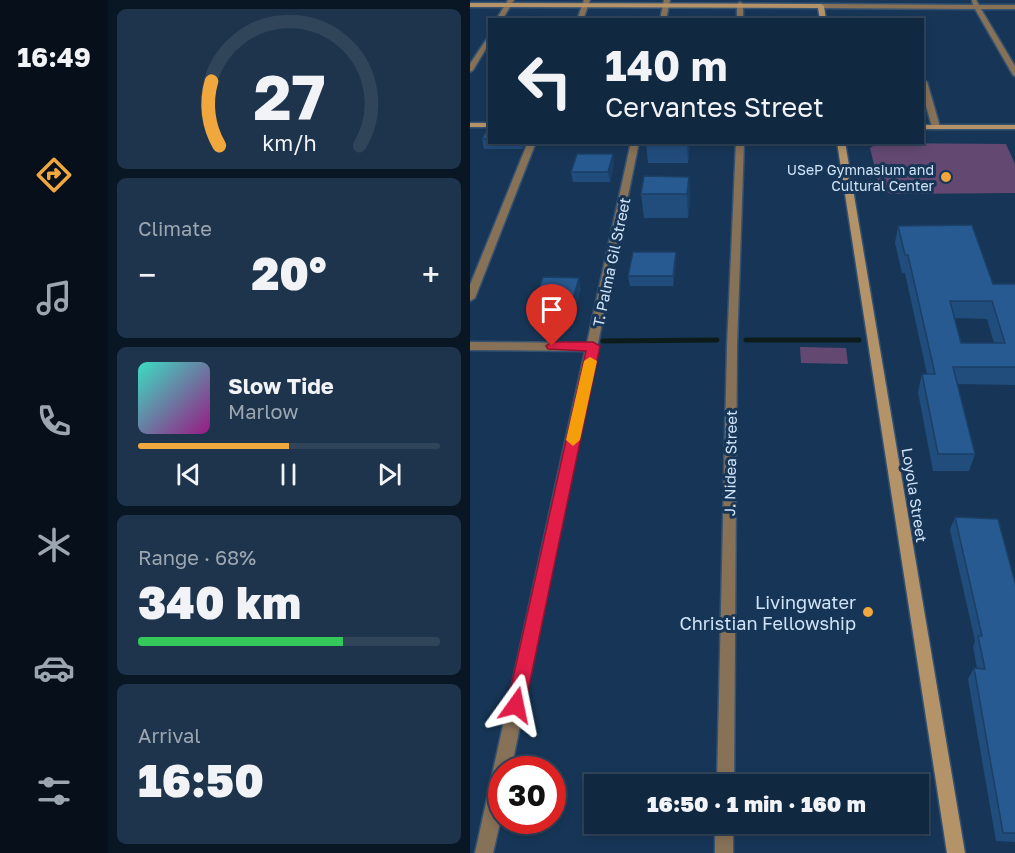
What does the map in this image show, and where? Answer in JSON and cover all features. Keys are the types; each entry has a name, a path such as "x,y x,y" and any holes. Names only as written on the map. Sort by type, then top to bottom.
{"main road":[{"path":"470,5 509,2 667,2 821,6 828,0"},
{"path":"821,6 823,18"},
{"path":"470,125 488,125"},
{"path":"924,127 1016,127"},
{"name":"Loyola Street","path":"841,144 956,853"}],"street":[{"path":"500,18 509,2"},
{"path":"581,18 586,2"},
{"path":"663,18 667,2"},
{"path":"975,3 1016,75"},
{"path":"821,6 902,10 975,3 1016,7"},
{"path":"740,4 740,18"},
{"path":"470,70 488,39"},
{"path":"924,85 936,127"},
{"path":"470,298 531,144"},
{"name":"T. Palma Gil Street","path":"505,756 635,144"},
{"name":"J. Nidea Street","path":"725,774 731,358 740,144"},
{"path":"470,346 593,346"},
{"name":"T. Palma Gil Street","path":"484,853 488,834"},
{"path":"724,853 725,834"}],"shaded area":[{"name":"USeP Gymnasium and Cultural Center","path":"876,144 1006,144 1015,164 1015,193 891,194 880,189 870,148"},
{"path":"800,347 846,348 848,364 801,363"}],"building":[{"path":"488,127 488,139 482,139"},
{"path":"577,154 613,154 608,172 571,172"},
{"path":"644,176 689,177 687,194 641,194"},
{"path":"972,225 993,284 1016,284 1016,367 953,367 975,454 938,454 922,374 935,374 908,255 905,255 898,226","holes":["950,301 992,301 1005,343 961,343"]},
{"path":"633,252 676,252 673,276 628,276"},
{"path":"543,277 579,278 573,299 535,299"},
{"path":"955,517 998,519 1016,586 1016,833 1003,833 974,668 985,669 978,636 982,636"}],"waterway":[{"path":"603,341 717,340"},
{"path":"746,340 859,340"}],"slow traffic":[{"path":"573,440 590,361"}],"place":[{"name":"USeP Gymnasium and Cultural Center","path":"946,177"},
{"name":"Livingwater Christian Fellowship","path":"868,612"}],"route":[{"path":"516,705 593,346 552,346"}]}
